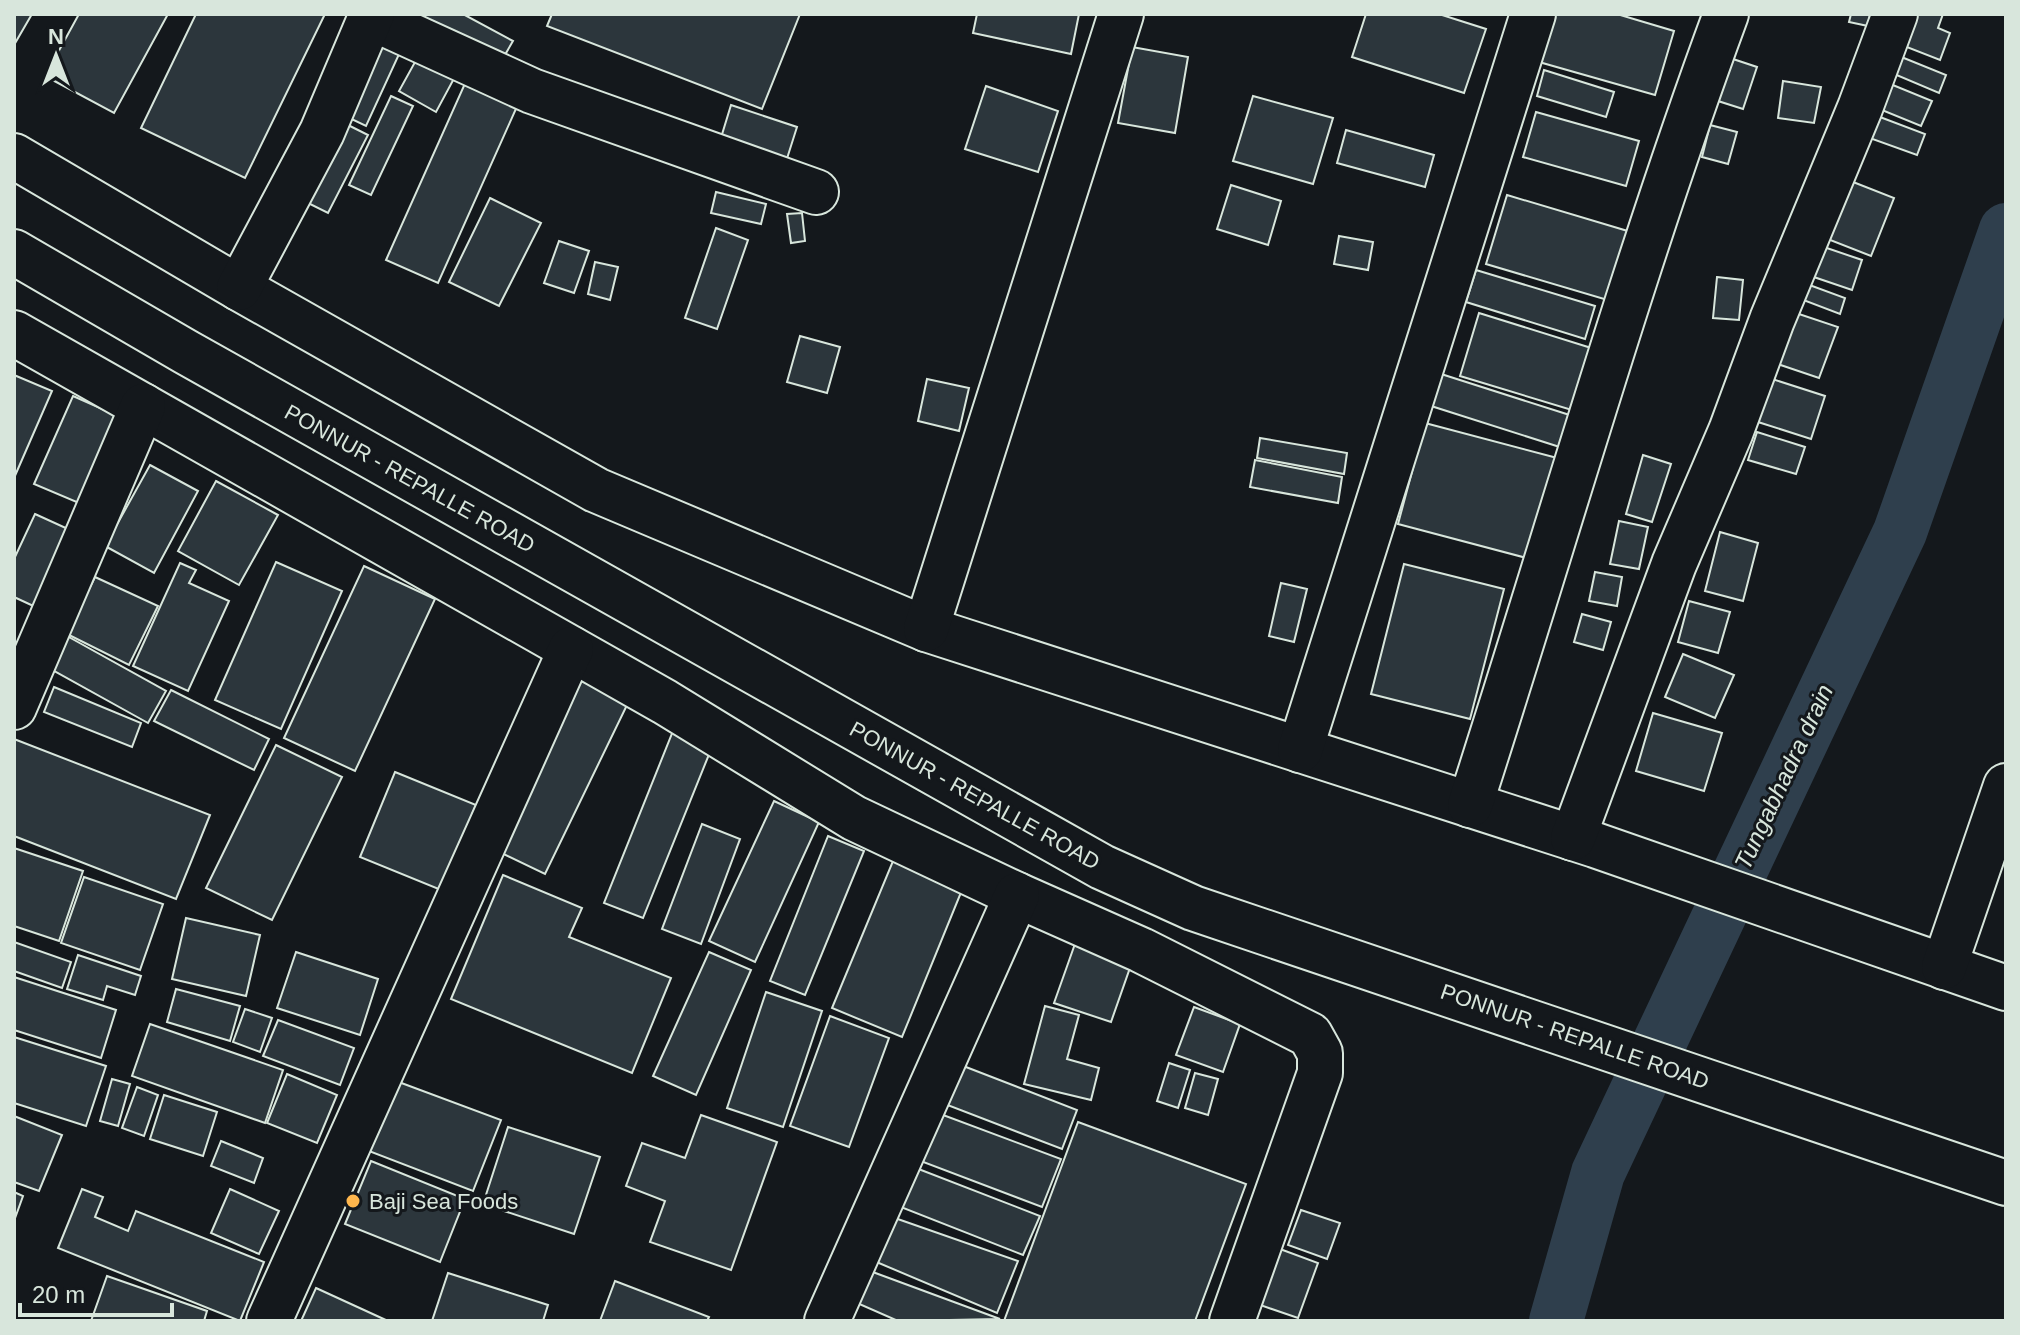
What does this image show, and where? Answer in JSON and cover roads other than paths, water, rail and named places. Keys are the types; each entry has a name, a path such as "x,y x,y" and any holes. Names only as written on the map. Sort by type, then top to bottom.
{"street":[{"path":"926,629 1121,14"},
{"path":"1300,750 1533,14"},
{"path":"1470,805 1639,268 1726,14"},
{"path":"1584,841 1674,564 1731,431 1772,320 1860,108 1895,14"},
{"path":"239,288 322,132 371,16 532,91 816,192"},
{"path":"14,156 239,288 596,490 926,629 1584,841 2006,988"},
{"name":"PONNUR - REPALLE ROAD","path":"14,252 186,352 1102,867 1193,908 2006,1183"},
{"path":"14,333 665,702 854,818 1141,950 1310,1035 1320,1053 1320,1073 1232,1321"},
{"path":"14,707 143,406"},
{"path":"269,1321 571,649"},
{"path":"1944,967 2006,786"},
{"path":"827,1321 1017,895"}],"waterway":[{"name":"Tungabhadra drain","path":"1556,1321 1598,1173 1900,532 2006,230"}],"place":[{"name":"Baji Sea Foods","path":"353,1201"}]}
